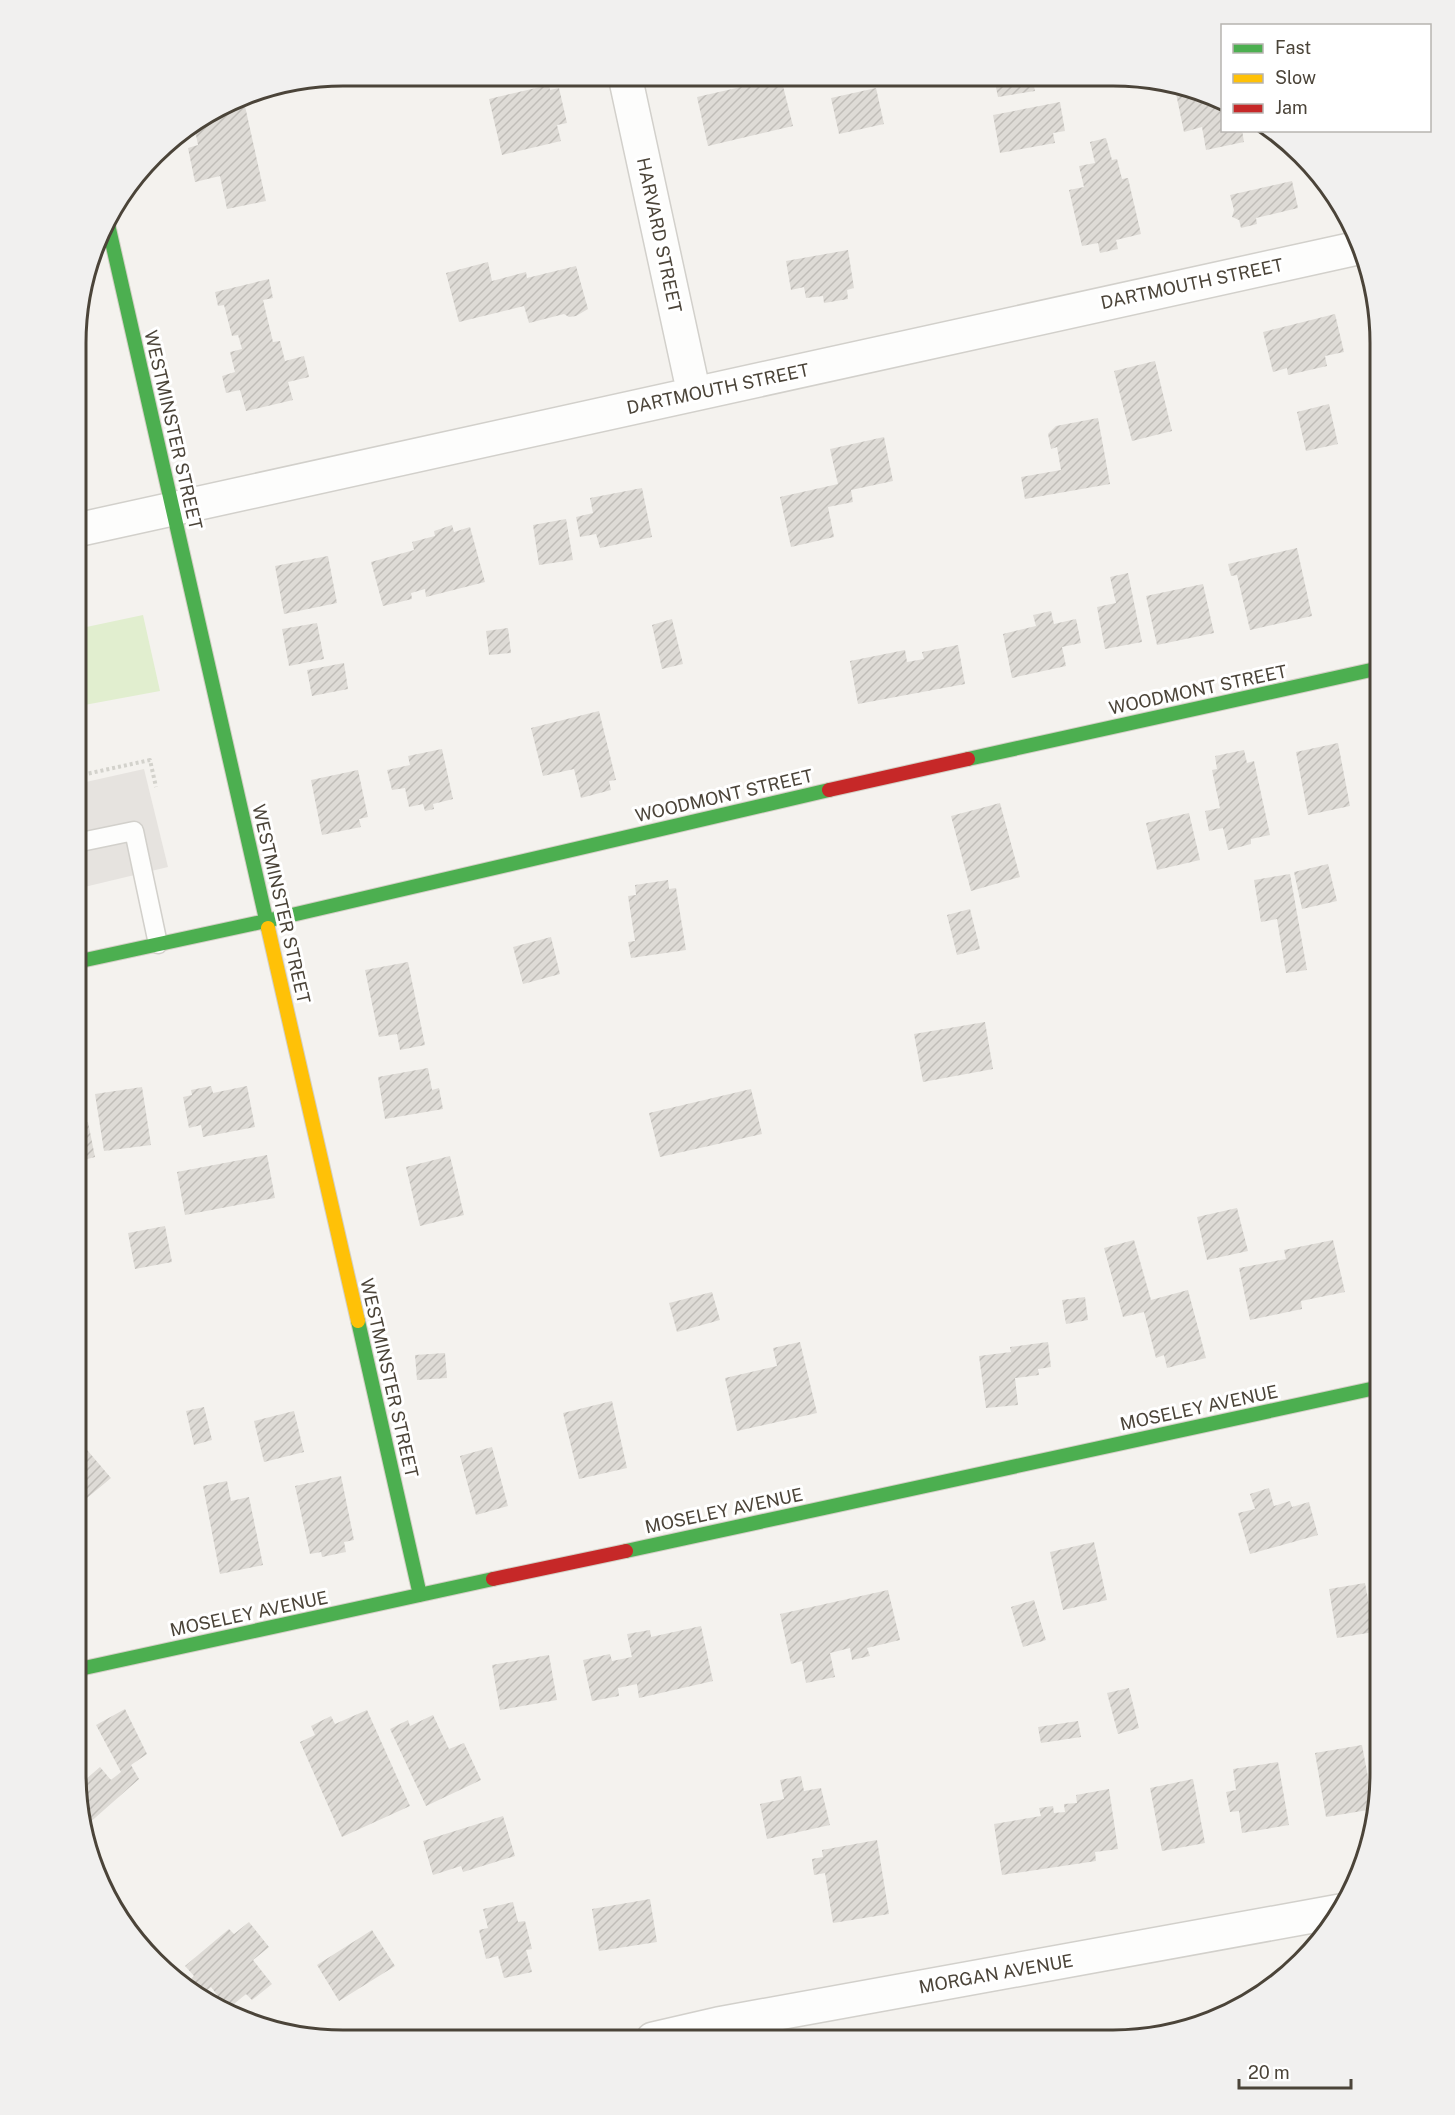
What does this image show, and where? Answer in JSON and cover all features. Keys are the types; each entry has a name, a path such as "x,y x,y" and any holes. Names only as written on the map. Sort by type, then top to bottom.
{"street":[{"name":"HARVARD STREET","path":"627,86 694,394"},
{"name":"WESTMINSTER STREET","path":"110,233 420,1595"},
{"name":"DARTMOUTH STREET","path":"86,528 1352,249"},
{"name":"WOODMONT STREET","path":"86,960 266,921 798,796 1370,670"},
{"name":"MOSELEY AVENUE","path":"86,1668 1370,1390"},
{"name":"MORGAN AVENUE","path":"691,2030 1327,1913"}],"lane":[{"path":"86,841 134,831 158,944"}],"path":[{"path":"86,773 150,760 156,787"}],"green space":[{"path":"143,615 160,691 86,705 86,627"}],"shaded area":[{"path":"144,769 168,867 86,887 86,782"}],"building":[{"path":"545,86 549,86 550,90 559,88 567,123 557,125 561,141 502,155 489,99"},
{"path":"746,86 783,86 793,126 708,146 697,97"},
{"path":"996,86 1034,86 1035,91 998,97"},
{"path":"876,88 884,124 839,134 831,98"},
{"path":"1176,93 1221,110 1221,132 1242,132 1244,142 1206,150 1202,127 1184,132"},
{"path":"1060,102 1065,131 1053,133 1055,143 1000,153 993,115"},
{"path":"245,105 266,201 227,209 220,176 195,182 188,148 198,145 195,132"},
{"path":"1106,138 1112,160 1117,159 1122,179 1128,178 1141,234 1116,240 1118,249 1100,253 1098,243 1082,246 1069,190 1084,187 1079,166 1095,163 1090,142"},
{"path":"1292,181 1298,208 1256,218 1257,224 1241,228 1239,220 1232,217 1234,210 1230,195"},
{"path":"848,250 854,288 847,290 848,299 824,303 823,296 806,298 804,287 791,290 786,261"},
{"path":"488,262 492,281 526,272 527,278 576,266 588,309 576,316 569,317 564,314 529,323 524,306 459,322 446,273"},
{"path":"269,279 273,298 263,300 273,342 280,341 285,361 304,356 309,377 288,382 293,400 246,411 240,390 226,393 222,376 235,372 230,352 242,349 238,335 232,336 224,305 218,306 215,292"},
{"path":"1335,314 1344,352 1325,356 1327,366 1288,375 1287,368 1273,372 1263,332"},
{"path":"1155,361 1172,431 1132,441 1114,371"},
{"path":"1329,404 1338,444 1306,451 1297,412"},
{"path":"1098,418 1110,484 1025,499 1021,477 1061,470 1057,447 1051,449 1048,434 1056,426"},
{"path":"884,437 893,481 851,490 853,502 828,507 834,537 791,547 780,497 838,484 830,449"},
{"path":"642,488 652,537 600,548 596,534 580,537 576,517 593,513 590,498"},
{"path":"566,519 573,560 539,565 533,525"},
{"path":"452,525 454,532 470,527 485,582 426,597 425,589 411,593 412,599 383,606 371,562 414,550 412,542 435,536 434,531"},
{"path":"1297,548 1312,616 1250,630 1237,575 1231,576 1228,564"},
{"path":"328,556 337,603 284,614 275,566"},
{"path":"1128,573 1142,642 1105,649 1097,607 1116,603 1110,577"},
{"path":"1203,584 1214,633 1157,645 1146,596"},
{"path":"1051,611 1054,624 1076,619 1081,643 1062,647 1066,666 1012,678 1003,634 1036,626 1033,615"},
{"path":"672,619 683,664 662,669 652,625"},
{"path":"317,623 324,659 289,666 282,629"},
{"path":"508,628 511,653 489,655 486,631"},
{"path":"958,645 965,684 858,704 850,661 905,650 907,662 924,659 922,652"},
{"path":"344,663 348,689 312,696 307,670"},
{"path":"599,711 616,780 609,781 611,790 581,798 574,769 543,776 531,728"},
{"path":"1338,743 1350,806 1308,815 1296,752"},
{"path":"442,749 453,799 433,804 434,809 425,811 423,804 409,807 405,788 392,790 387,770 410,765 408,756"},
{"path":"1244,750 1247,763 1254,761 1270,835 1251,839 1251,844 1228,850 1223,828 1209,831 1205,811 1220,808 1212,770 1217,769 1215,756"},
{"path":"358,770 368,817 359,819 361,827 322,835 311,780"},
{"path":"1000,803 1020,877 971,891 951,816"},
{"path":"1189,813 1200,860 1157,870 1146,823"},
{"path":"1328,864 1337,901 1302,909 1294,872"},
{"path":"1290,874 1307,970 1286,973 1277,919 1261,922 1254,880"},
{"path":"668,880 669,889 676,888 686,950 631,958 628,942 635,941 628,896 636,895 635,885"},
{"path":"970,909 980,949 957,955 947,915"},
{"path":"551,937 560,974 523,984 513,947"},
{"path":"408,962 425,1045 400,1050 397,1034 379,1037 365,970"},
{"path":"985,1022 993,1069 923,1082 914,1034"},
{"path":"428,1068 432,1090 439,1088 443,1109 385,1119 378,1077"},
{"path":"211,1086 213,1093 247,1086 255,1127 203,1137 201,1125 189,1128 183,1097 192,1095 191,1090"},
{"path":"142,1087 151,1145 104,1151 95,1094"},
{"path":"751,1089 762,1134 660,1157 649,1113"},
{"path":"86,1122 88,1122 95,1157 86,1159"},
{"path":"267,1155 275,1198 185,1215 177,1172"},
{"path":"450,1156 464,1215 420,1226 406,1167"},
{"path":"1237,1208 1248,1251 1207,1260 1197,1217"},
{"path":"165,1226 172,1262 135,1269 128,1233"},
{"path":"1134,1240 1151,1300 1188,1290 1206,1358 1167,1368 1164,1355 1156,1358 1144,1312 1123,1317 1104,1248"},
{"path":"1333,1240 1345,1292 1301,1301 1302,1309 1250,1320 1239,1268 1286,1259 1284,1250"},
{"path":"712,1292 720,1320 677,1332 669,1303"},
{"path":"1085,1297 1088,1320 1066,1324 1062,1300"},
{"path":"800,1342 817,1413 737,1431 725,1378 777,1366 773,1348"},
{"path":"1048,1342 1051,1367 1038,1369 1039,1375 1015,1378 1018,1405 986,1408 979,1356 1011,1352 1010,1347"},
{"path":"445,1353 447,1378 417,1380 415,1355"},
{"path":"612,1401 627,1468 579,1479 563,1413"},
{"path":"204,1407 212,1440 194,1445 186,1411"},
{"path":"294,1411 304,1452 264,1462 254,1421"},
{"path":"492,1447 508,1506 476,1515 460,1456"},
{"path":"86,1449 111,1478 86,1499"},
{"path":"341,1476 354,1540 344,1542 346,1552 322,1557 321,1552 310,1554 295,1486"},
{"path":"227,1481 231,1501 249,1497 263,1565 220,1574 203,1486"},
{"path":"1269,1488 1274,1506 1290,1501 1292,1507 1309,1502 1318,1535 1250,1554 1238,1513 1255,1509 1250,1494"},
{"path":"1094,1542 1107,1600 1063,1610 1050,1552"},
{"path":"1365,1583 1370,1610 1370,1633 1337,1638 1329,1589"},
{"path":"888,1590 900,1640 867,1648 870,1656 852,1660 850,1648 830,1653 835,1677 806,1683 802,1661 791,1664 780,1614"},
{"path":"1034,1600 1046,1640 1023,1647 1011,1607"},
{"path":"701,1626 713,1681 639,1698 637,1684 618,1688 619,1696 592,1701 583,1660 610,1654 612,1661 632,1657 627,1634 650,1630 651,1637"},
{"path":"549,1655 557,1700 500,1710 492,1665"},
{"path":"1129,1688 1139,1728 1118,1734 1107,1693"},
{"path":"125,1709 147,1754 131,1765 139,1779 90,1822 86,1779 100,1767 111,1780 121,1772 96,1725"},
{"path":"367,1710 410,1806 342,1837 300,1742 315,1735 311,1726 331,1716 335,1724"},
{"path":"433,1715 449,1749 464,1743 481,1780 426,1806 390,1729 408,1720 410,1726"},
{"path":"1078,1721 1081,1737 1041,1743 1038,1727"},
{"path":"1362,1745 1369,1784 1366,1810 1326,1817 1315,1753"},
{"path":"1278,1762 1289,1825 1242,1833 1239,1811 1230,1812 1226,1792 1236,1790 1233,1769"},
{"path":"801,1776 804,1791 821,1788 830,1825 767,1839 760,1804 784,1799 780,1780"},
{"path":"1193,1779 1205,1843 1162,1851 1150,1788"},
{"path":"1109,1789 1118,1849 1095,1852 1096,1861 1002,1875 994,1824 1041,1816 1039,1808 1053,1806 1054,1813 1065,1812 1064,1804 1077,1803 1076,1795"},
{"path":"503,1816 515,1856 463,1872 461,1866 433,1875 423,1841"},
{"path":"877,1840 889,1914 833,1923 825,1873 814,1875 812,1859 823,1857 822,1850"},
{"path":"650,1899 657,1942 599,1951 592,1909"},
{"path":"513,1902 518,1922 525,1921 532,1949 526,1950 532,1972 504,1978 498,1956 486,1959 479,1930 488,1928 483,1909"},
{"path":"249,1922 269,1947 253,1960 272,1984 252,2000 246,1994 233,2005 219,1998 211,1987 207,1990 191,1979 194,1976 185,1966 229,1929 234,1934"},
{"path":"372,1930 395,1966 339,2001 317,1965"}],"traffic: fast":[{"path":"110,233 268,928"},
{"path":"968,759 1370,670"},
{"path":"86,960 266,921 829,790"},
{"path":"358,1321 420,1595"},
{"path":"626,1551 1370,1389"},
{"path":"86,1668 493,1579"}],"traffic: slow":[{"path":"268,928 358,1321"}],"traffic: jam":[{"path":"829,790 968,759"},
{"path":"493,1579 626,1551"}]}
